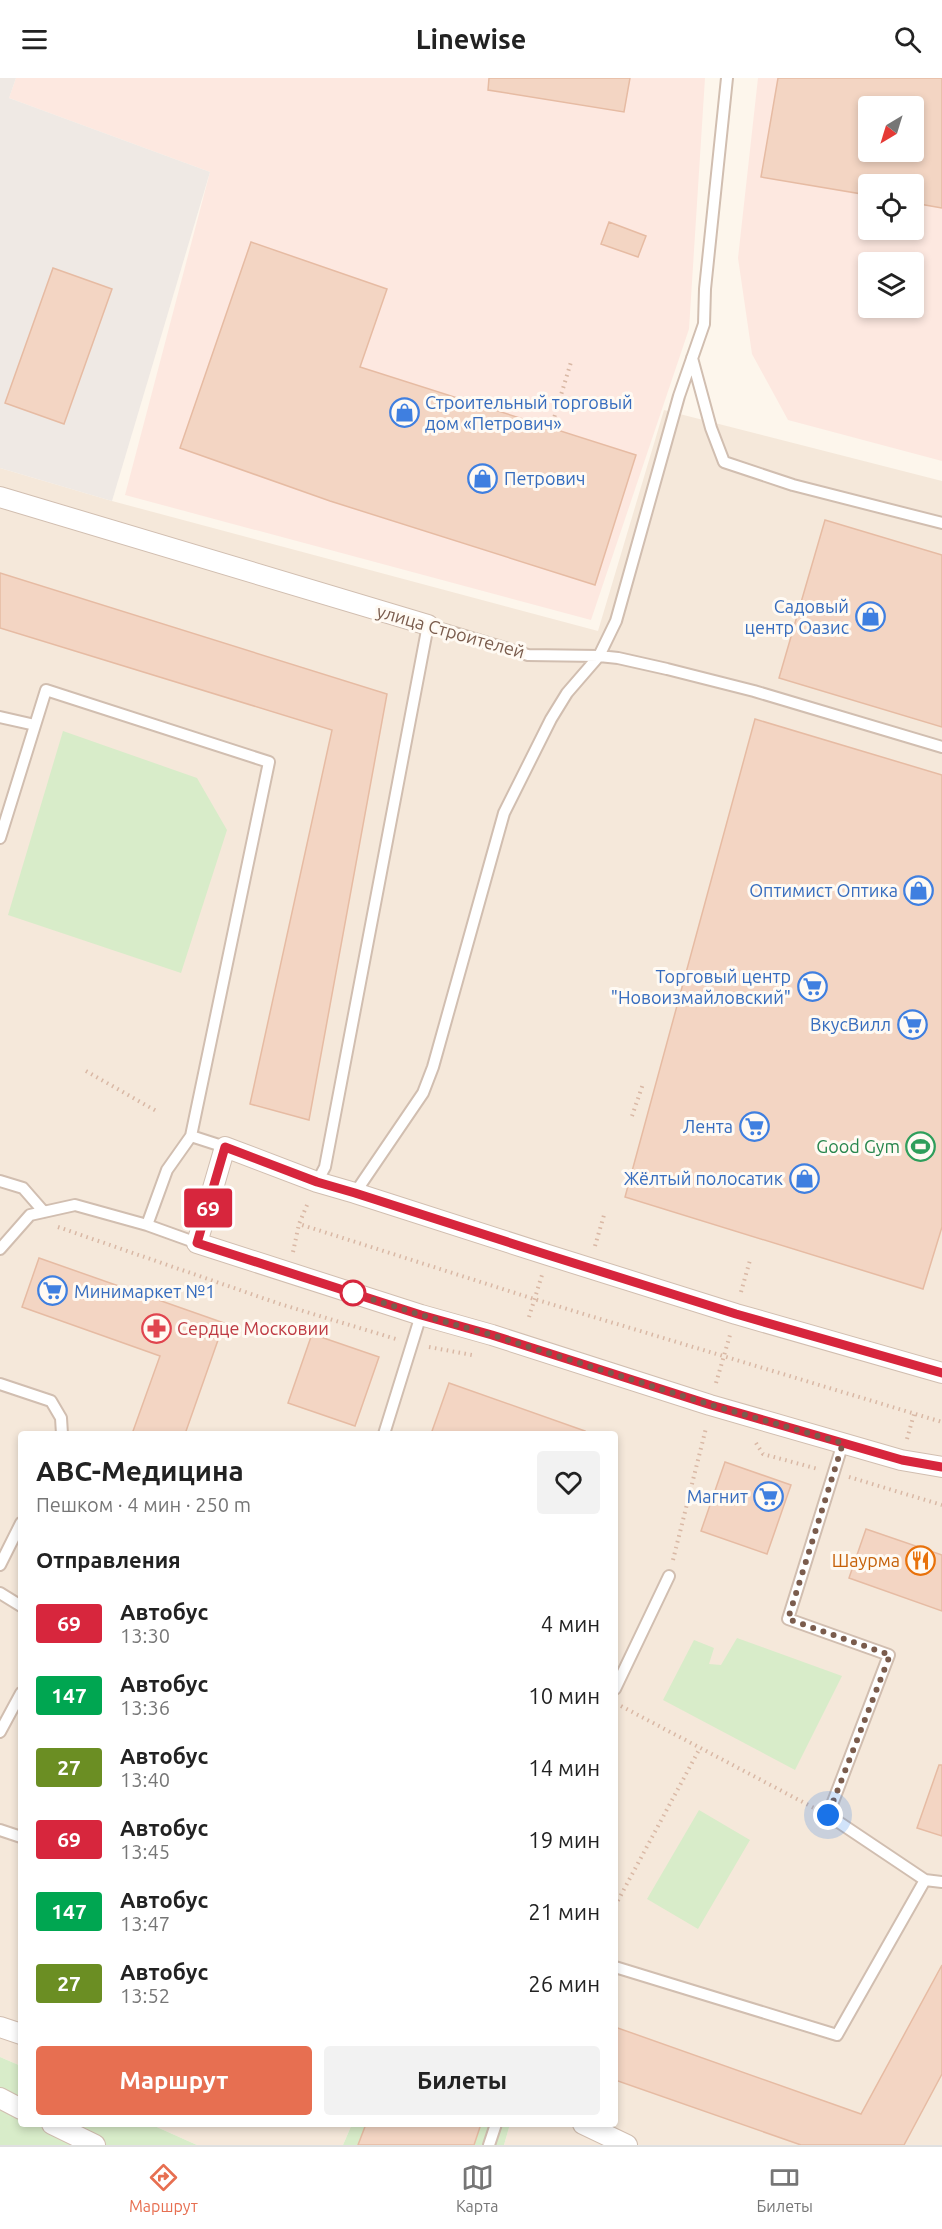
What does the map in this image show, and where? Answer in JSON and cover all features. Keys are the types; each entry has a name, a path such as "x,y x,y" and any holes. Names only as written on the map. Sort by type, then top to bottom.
{"street":[{"name":"улица Строителей","path":"0,497 428,625"},
{"path":"942,1373 736,1314 317,1182 225,1147 197,1243 711,1405 902,1460 942,1467"},
{"path":"0,2027 18,2033"},
{"path":"0,2098 18,2107"},
{"path":"58,2127 95,2145"},
{"path":"589,2127 627,2145"}],"lane":[{"path":"355,1193 423,1093 433,1067 504,813 550,719 567,693 599,656 616,621 679,396 704,324 705,289 727,78"},
{"path":"692,357 711,428 724,462 793,485 942,523"},
{"path":"317,1182 325,1167 428,625"},
{"name":"улица Строителей","path":"428,625 528,655 618,658 735,686 942,747"},
{"path":"0,838 46,690 269,762 191,1136 166,1170 147,1225"},
{"path":"0,717 35,725"},
{"path":"191,1136 225,1147"},
{"path":"0,1181 23,1188 44,1212"},
{"path":"0,1249 30,1215 75,1205 147,1225 197,1243"},
{"path":"385,1431 421,1315"},
{"path":"0,1384 51,1401 61,1418 62,1431"},
{"path":"843,1443 788,1619 890,1655 828,1815 925,1880 942,1882"},
{"path":"0,1565 18,1529"},
{"path":"618,1683 669,1576"},
{"path":"0,1593 18,1604"},
{"path":"0,1732 18,1699"},
{"path":"0,1830 18,1836"},
{"path":"618,1968 837,2036 925,1880"},
{"path":"489,2145 495,2127"}],"path":[{"path":"551,428 571,362"},
{"path":"86,1071 158,1112"},
{"path":"632,1116 643,1084"},
{"path":"292,1253 299,1224 307,1205"},
{"path":"44,1212 54,1226 280,1304 411,1343"},
{"path":"594,1248 604,1215"},
{"path":"299,1224 534,1299 942,1422"},
{"path":"741,1293 750,1260"},
{"path":"529,1317 534,1299"},
{"path":"714,1389 730,1334"},
{"path":"669,1576 707,1421"},
{"path":"618,1705 828,1815"},
{"path":"618,1900 700,1748"}],"shaded area":[{"path":"0,78 16,78 9,98 210,172 112,501 0,468"},
{"name":"Строительный торговый дом «Петрович»","path":"16,78 705,78 689,329 591,620 125,495 210,172 9,98"},
{"path":"758,78 942,78 942,461 788,420 752,354 738,258"},
{"path":"664,410 942,481 942,2145 504,2145 509,2127 618,2127 618,1431 18,1431 18,2065 0,2057 0,468 112,501 598,631"},
{"path":"157,2127 351,2127 343,2145 197,2145"}],"green space":[{"path":"63,731 197,778 227,830 181,973 8,915"},
{"path":"737,1638 842,1676 795,1770 663,1700 694,1640 714,1648 709,1664 721,1665"},
{"path":"699,1810 750,1840 698,1929 647,1899"},
{"path":"0,2057 18,2065 18,2127 157,2127 197,2145 0,2145"},
{"path":"351,2127 509,2127 504,2145 343,2145"}],"building":[{"path":"489,78 630,78 624,112 488,90"},
{"path":"778,78 942,78 942,208 924,205 924,174 858,174 858,193 761,177"},
{"path":"609,222 646,236 638,257 601,244"},
{"path":"251,242 387,289 360,367 636,455 595,585 330,501 180,448"},
{"path":"53,268 112,289 64,424 5,403"},
{"name":"Садовый центр Оазис","path":"825,520 942,555 942,727 779,678"},
{"path":"0,573 387,694 309,1120 250,1104 332,730 0,628"},
{"name":"Торговый центр \"Новоизмайловский\"","path":"755,719 942,775 942,1227 923,1289 625,1197"},
{"path":"39,1258 224,1323 186,1431 133,1431 160,1356 22,1307"},
{"path":"312,1334 379,1357 355,1426 288,1403"},
{"path":"449,1383 585,1431 432,1431"},
{"path":"725,1462 791,1485 767,1554 701,1531"},
{"path":"866,1529 942,1555 942,1611 849,1578"},
{"path":"939,1765 942,1765 942,1836 917,1828"},
{"path":"942,1965 942,2074 904,2145 801,2145 618,2081 618,2028 861,2114"},
{"path":"365,2127 480,2127 474,2145 358,2145"}],"bus line":[{"name":"69","path":"942,1373 736,1314 548,1255 317,1182 225,1147 197,1243 711,1405 902,1460 942,1467"}],"place":[{"name":"Строительный торговый дом «Петрович»","path":"404,412"},
{"name":"Петрович","path":"483,478"},
{"name":"Садовый центр Оазис","path":"870,616"},
{"name":"Оптимист Оптика","path":"919,890"},
{"name":"Торговый центр \"Новоизмайловский\"","path":"812,986"},
{"name":"ВкусВилл","path":"912,1024"},
{"name":"Лента","path":"754,1126"},
{"name":"Good Gym","path":"921,1146"},
{"name":"Жёлтый полосатик","path":"804,1178"},
{"name":"Минимаркет №1","path":"53,1291"},
{"name":"Сердце Московии","path":"156,1328"},
{"name":"Магнит","path":"769,1496"},
{"name":"Шаурма","path":"921,1560"}],"route":[{"path":"353,1293 711,1405 843,1443 788,1619 890,1655 828,1815"}]}
